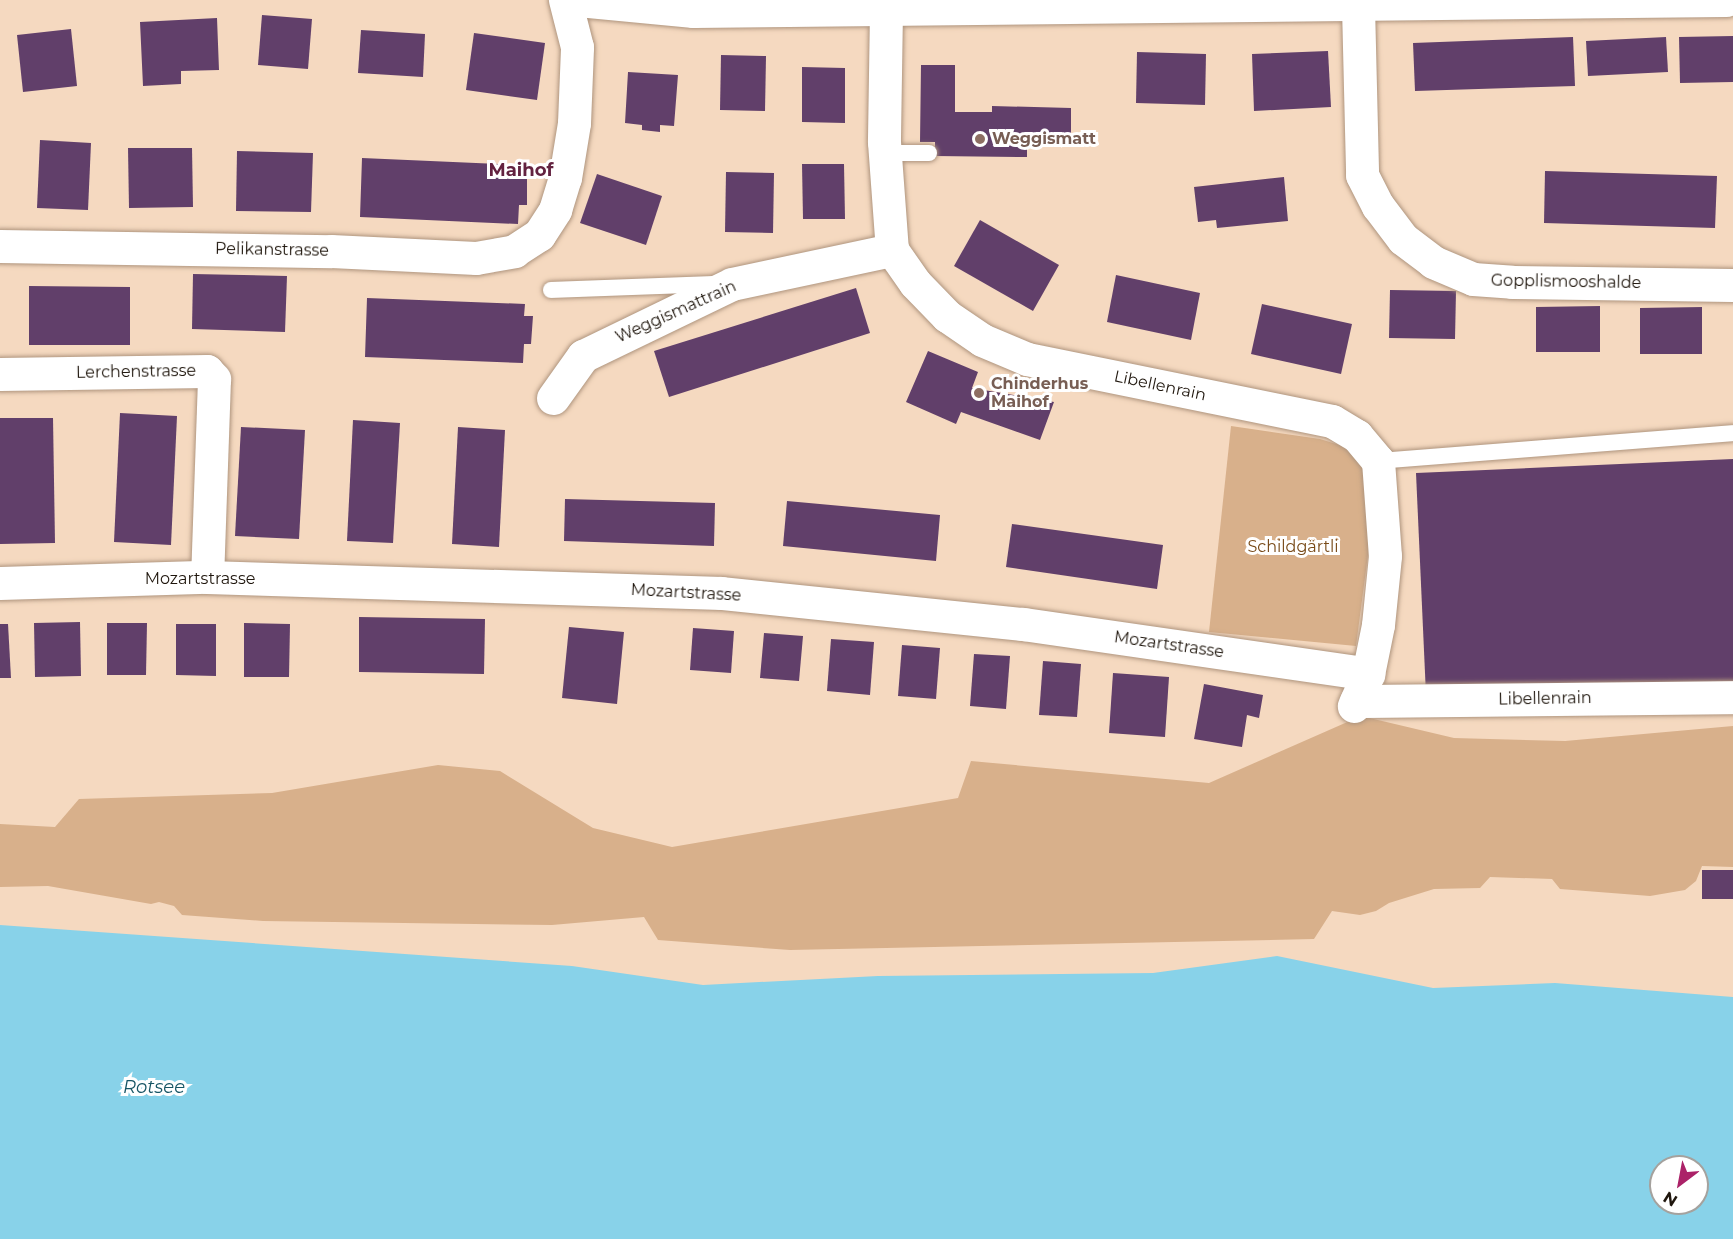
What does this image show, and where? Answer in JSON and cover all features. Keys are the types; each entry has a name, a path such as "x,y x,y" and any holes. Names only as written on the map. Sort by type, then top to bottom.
{"street":[{"name":"Pelikanstrasse","path":"0,246 331,251 476,258 514,251 539,235 555,210 574,123 577,47 565,0"},
{"path":"578,0 693,11 1358,6 1726,0"},
{"name":"Gopplismooshalde","path":"1358,6 1362,175 1378,206 1403,238 1433,262 1473,279 1512,282 1733,285"},
{"path":"886,10 885,153 892,250"},
{"name":"Weggismattrain","path":"553,398 583,356 640,325 732,284 892,250"},
{"name":"Libellenrain","path":"892,250 915,283 947,316 982,340 1027,359 1332,421 1357,436 1377,461"},
{"name":"Lerchenstrasse","path":"0,374 207,371 214,379 207,577"},
{"path":"1359,694 1378,625 1386,556 1377,461"},
{"name":"Mozartstrasse","path":"0,583 207,577 722,593 1023,624 1359,694"},
{"name":"Libellenrain","path":"1359,694 1733,697"}],"lane":[{"path":"885,153 929,153"},
{"path":"551,290 732,284"},
{"path":"1377,461 1733,433"}],"green space":[{"name":"Schildgärtli","path":"1231,426 1320,439 1346,447 1363,465 1369,547 1356,646 1209,632"},
{"path":"1361,716 1454,738 1565,741 1733,726 1733,867 1702,866 1696,881 1685,890 1650,896 1560,889 1552,879 1490,877 1480,888 1434,889 1360,915 1332,911 1314,939 790,950 658,940 644,917 552,925 263,921 182,915 174,906 159,902 151,904 48,886 0,887 0,824 55,827 79,799 272,793 438,765 500,771 593,828 672,847 958,798 971,761 1209,783"}],"water":[{"name":"Rotsee","path":"0,925 572,966 703,985 878,976 1153,973 1277,956 1433,988 1555,983 1733,997 1733,1239 0,1239"}],"building":[{"path":"262,15 312,19 308,69 258,65"},
{"path":"217,18 219,70 181,71 181,84 143,86 140,22"},
{"path":"71,29 77,86 23,92 17,35"},
{"path":"361,30 425,34 423,77 358,73"},
{"path":"474,33 545,43 537,100 466,90"},
{"path":"1733,36 1733,82 1680,83 1679,37"},
{"path":"1573,37 1575,86 1415,91 1413,43"},
{"path":"1666,37 1668,72 1588,76 1586,41"},
{"path":"1328,51 1331,107 1254,111 1252,54"},
{"path":"1137,52 1206,54 1205,105 1136,103"},
{"path":"721,55 766,56 765,111 720,110"},
{"path":"921,65 955,65 955,112 992,112 992,106 1071,108 1071,142 1027,141 1027,157 935,156 935,142 920,142"},
{"path":"802,67 845,68 845,123 802,122"},
{"path":"628,72 678,75 674,126 660,125 660,132 642,130 642,125 625,123"},
{"path":"40,140 91,143 88,210 37,208"},
{"path":"128,148 192,148 193,207 129,208"},
{"path":"237,151 313,153 311,212 236,211"},
{"path":"362,158 520,165 519,176 527,176 527,205 519,205 518,224 360,217"},
{"path":"802,164 844,164 845,219 803,219"},
{"path":"1545,171 1717,176 1715,228 1544,223"},
{"path":"726,172 774,173 773,233 725,232"},
{"path":"597,174 662,196 646,245 580,223"},
{"path":"1284,177 1288,221 1217,228 1216,220 1198,222 1194,187"},
{"path":"980,220 1059,265 1033,311 954,266"},
{"path":"193,274 287,276 285,332 192,329"},
{"path":"1116,275 1200,293 1191,340 1107,322"},
{"path":"29,286 130,287 130,345 29,345"},
{"path":"856,288 870,333 669,397 654,351"},
{"path":"1390,290 1456,291 1455,339 1389,338"},
{"path":"367,298 525,304 524,316 533,316 531,344 524,344 523,363 365,357"},
{"path":"1262,304 1352,324 1341,374 1251,354"},
{"path":"1600,306 1600,352 1536,352 1536,307"},
{"path":"1702,307 1702,354 1640,354 1640,308"},
{"path":"928,351 978,372 972,388 1054,402 1040,440 961,412 956,424 906,402"},
{"path":"120,413 177,416 171,545 114,542"},
{"path":"0,418 53,418 55,543 0,544"},
{"path":"353,420 400,423 393,543 347,541"},
{"path":"241,427 305,430 299,539 235,536"},
{"path":"458,427 505,430 499,547 452,544"},
{"path":"1733,459 1733,681 1426,695 1416,473"},
{"path":"565,499 715,503 714,546 564,541"},
{"path":"787,501 940,515 936,561 783,546"},
{"path":"1012,524 1163,545 1157,589 1006,567"},
{"path":"359,617 485,619 484,674 359,672"},
{"path":"80,622 81,676 35,677 34,623"},
{"path":"107,623 147,623 146,675 107,675"},
{"path":"244,623 290,624 289,677 244,677"},
{"path":"0,624 8,624 11,678 0,678"},
{"path":"176,624 216,624 216,676 176,675"},
{"path":"569,627 624,632 617,704 562,698"},
{"path":"693,628 734,631 731,673 690,670"},
{"path":"764,633 803,636 799,681 760,678"},
{"path":"831,639 874,642 870,695 827,691"},
{"path":"902,645 940,648 936,699 898,696"},
{"path":"974,654 1010,656 1006,709 970,706"},
{"path":"1043,661 1081,664 1077,717 1039,715"},
{"path":"1113,673 1169,677 1165,737 1109,733"},
{"path":"1204,684 1263,695 1259,718 1247,715 1242,747 1194,739"},
{"path":"1702,870 1733,870 1733,899 1702,899"}],"place":[{"name":"Weggismatt","path":"980,139"},
{"name":"Chinderhus Maihof","path":"979,393"}],"district":[{"name":"Maihof","path":"521,170"}]}
